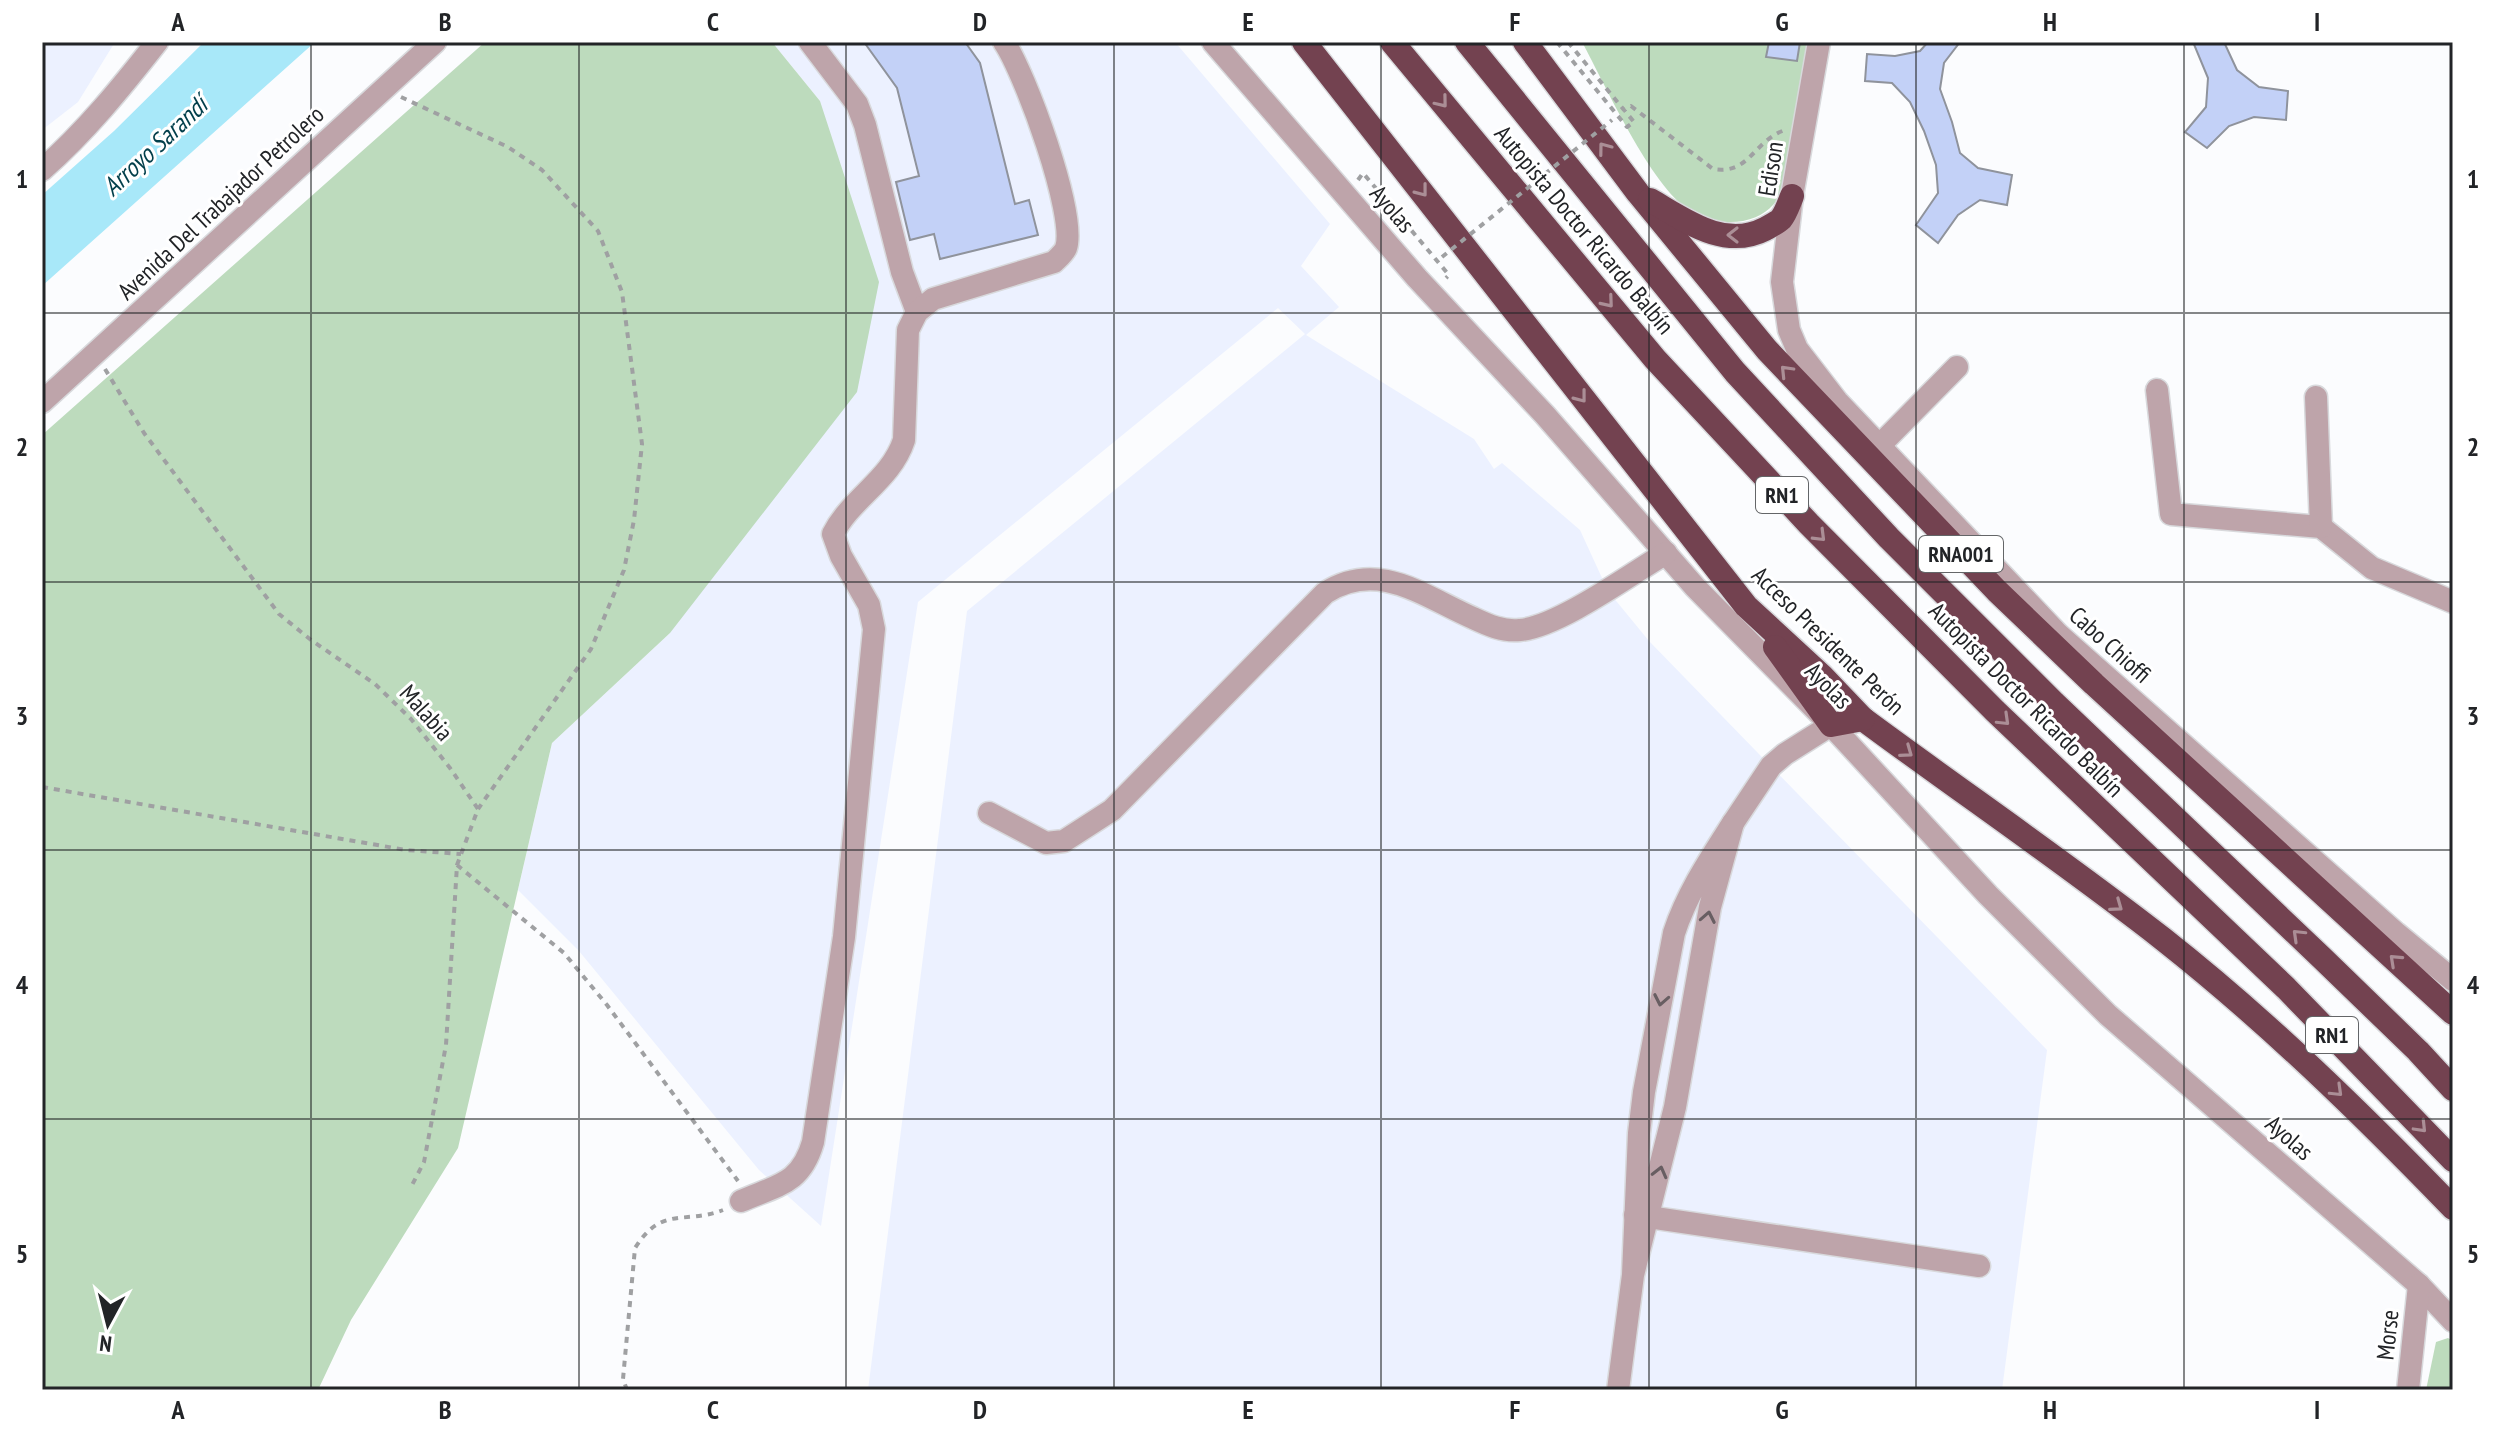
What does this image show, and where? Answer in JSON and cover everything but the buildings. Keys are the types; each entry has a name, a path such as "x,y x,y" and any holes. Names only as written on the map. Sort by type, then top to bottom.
{"highway":[{"name":"Acceso Presidente Perón","path":"1304,42 1746,606 1822,676 1863,719 2163,939 2216,983 2307,1062 2453,1208"},
{"name":"Autopista Doctor Ricardo Balbín","path":"1392,42 1655,359 1809,524 1995,711 2286,988 2453,1160"},
{"name":"Autopista Doctor Ricardo Balbín","path":"1467,42 1735,372 1889,538 2054,703 2418,1051 2453,1089"},
{"name":"RNA001","path":"1525,42 1638,193 1767,350 1997,591 2453,1013"},
{"path":"1638,193 1702,230 1739,236 1758,232 1782,218 1792,196"},
{"path":"1746,606 1831,725 1863,719"}],"street":[{"path":"42,170 109,103 157,42"},
{"name":"Avenida Del Trabajador Petrolero","path":"42,402 435,42"},
{"path":"810,42 857,104 902,272 917,312"},
{"path":"741,1201 795,1176 807,1164 844,937 874,629 869,605 841,556 833,534 840,520 898,457 904,440 908,330 917,312 933,299 1054,262 1066,250 1067,233 1056,173 1033,101 1004,42"},
{"name":"Ayolas","path":"1213,42 1417,278 1545,415 1666,553 1988,895 2108,1015 2419,1285 2453,1321"},
{"name":"Edison","path":"1783,305 1782,282 1792,196 1819,42"},
{"name":"Cabo Chioffi","path":"1783,305 1797,349 1837,401 2058,634 2453,980"},
{"path":"1879,446 1957,367"},
{"path":"2157,390 2171,514 2321,527 2372,568 2453,602"},
{"path":"2316,397 2321,527"},
{"path":"989,813 1046,843 1064,841 1112,810 1325,593 1339,584 1361,577 1386,579 1498,629 1520,630 1549,624 1666,553"},
{"path":"1642,1217 1639,1133 1644,1092 1681,910 1701,873 1771,766 1831,725"},
{"path":"1618,1390 1642,1217 1675,1107 1710,907 1733,823"},
{"path":"1642,1217 1979,1266"},
{"name":"Morse","path":"2408,1390 2419,1285"}],"path":[{"path":"1557,42 1627,127 1634,122 1568,42"},
{"path":"386,87 406,101 508,147 542,170 598,231 622,292 642,444 634,520 624,570 591,649 478,809 457,865 446,1045 424,1162 411,1187"},
{"path":"1624,110 1631,106 1713,169 1729,172 1751,157 1766,139 1788,129 1803,132"},
{"path":"1440,259 1617,116"},
{"name":"Malabia","path":"95,354 144,433 279,614 375,684 411,719 478,809"},
{"path":"42,787 406,850 461,854"},
{"path":"457,865 564,953 607,1005 740,1184 741,1201 718,1212 659,1221 635,1248 623,1379 627,1390"}],"shaded area":[{"path":"42,42 115,42 78,102 42,130"},
{"path":"772,42 1175,42 1330,224 1301,266 1339,307 1306,335 1474,439 1494,469 1502,463 1580,530 1608,591 1649,641 2047,1050 2002,1390 868,1390 967,611 1305,334 1278,308 918,602 821,1226 759,1170 579,951 518,890 552,743 670,633 820,101"}],"green space":[{"path":"485,42 772,42 820,101 879,282 857,392 670,633 552,743 458,1148 351,1320 318,1390 42,1390 42,435"},
{"path":"1582,42 1807,42 1787,184 1775,203 1758,216 1737,222 1709,219 1690,211 1675,198 1645,158"},
{"path":"2448,1338 2453,1341 2453,1390 2426,1390 2436,1342"}],"water":[{"name":"Arroyo Sarandí","path":"204,42 315,42 42,286 42,195 114,131"}]}
